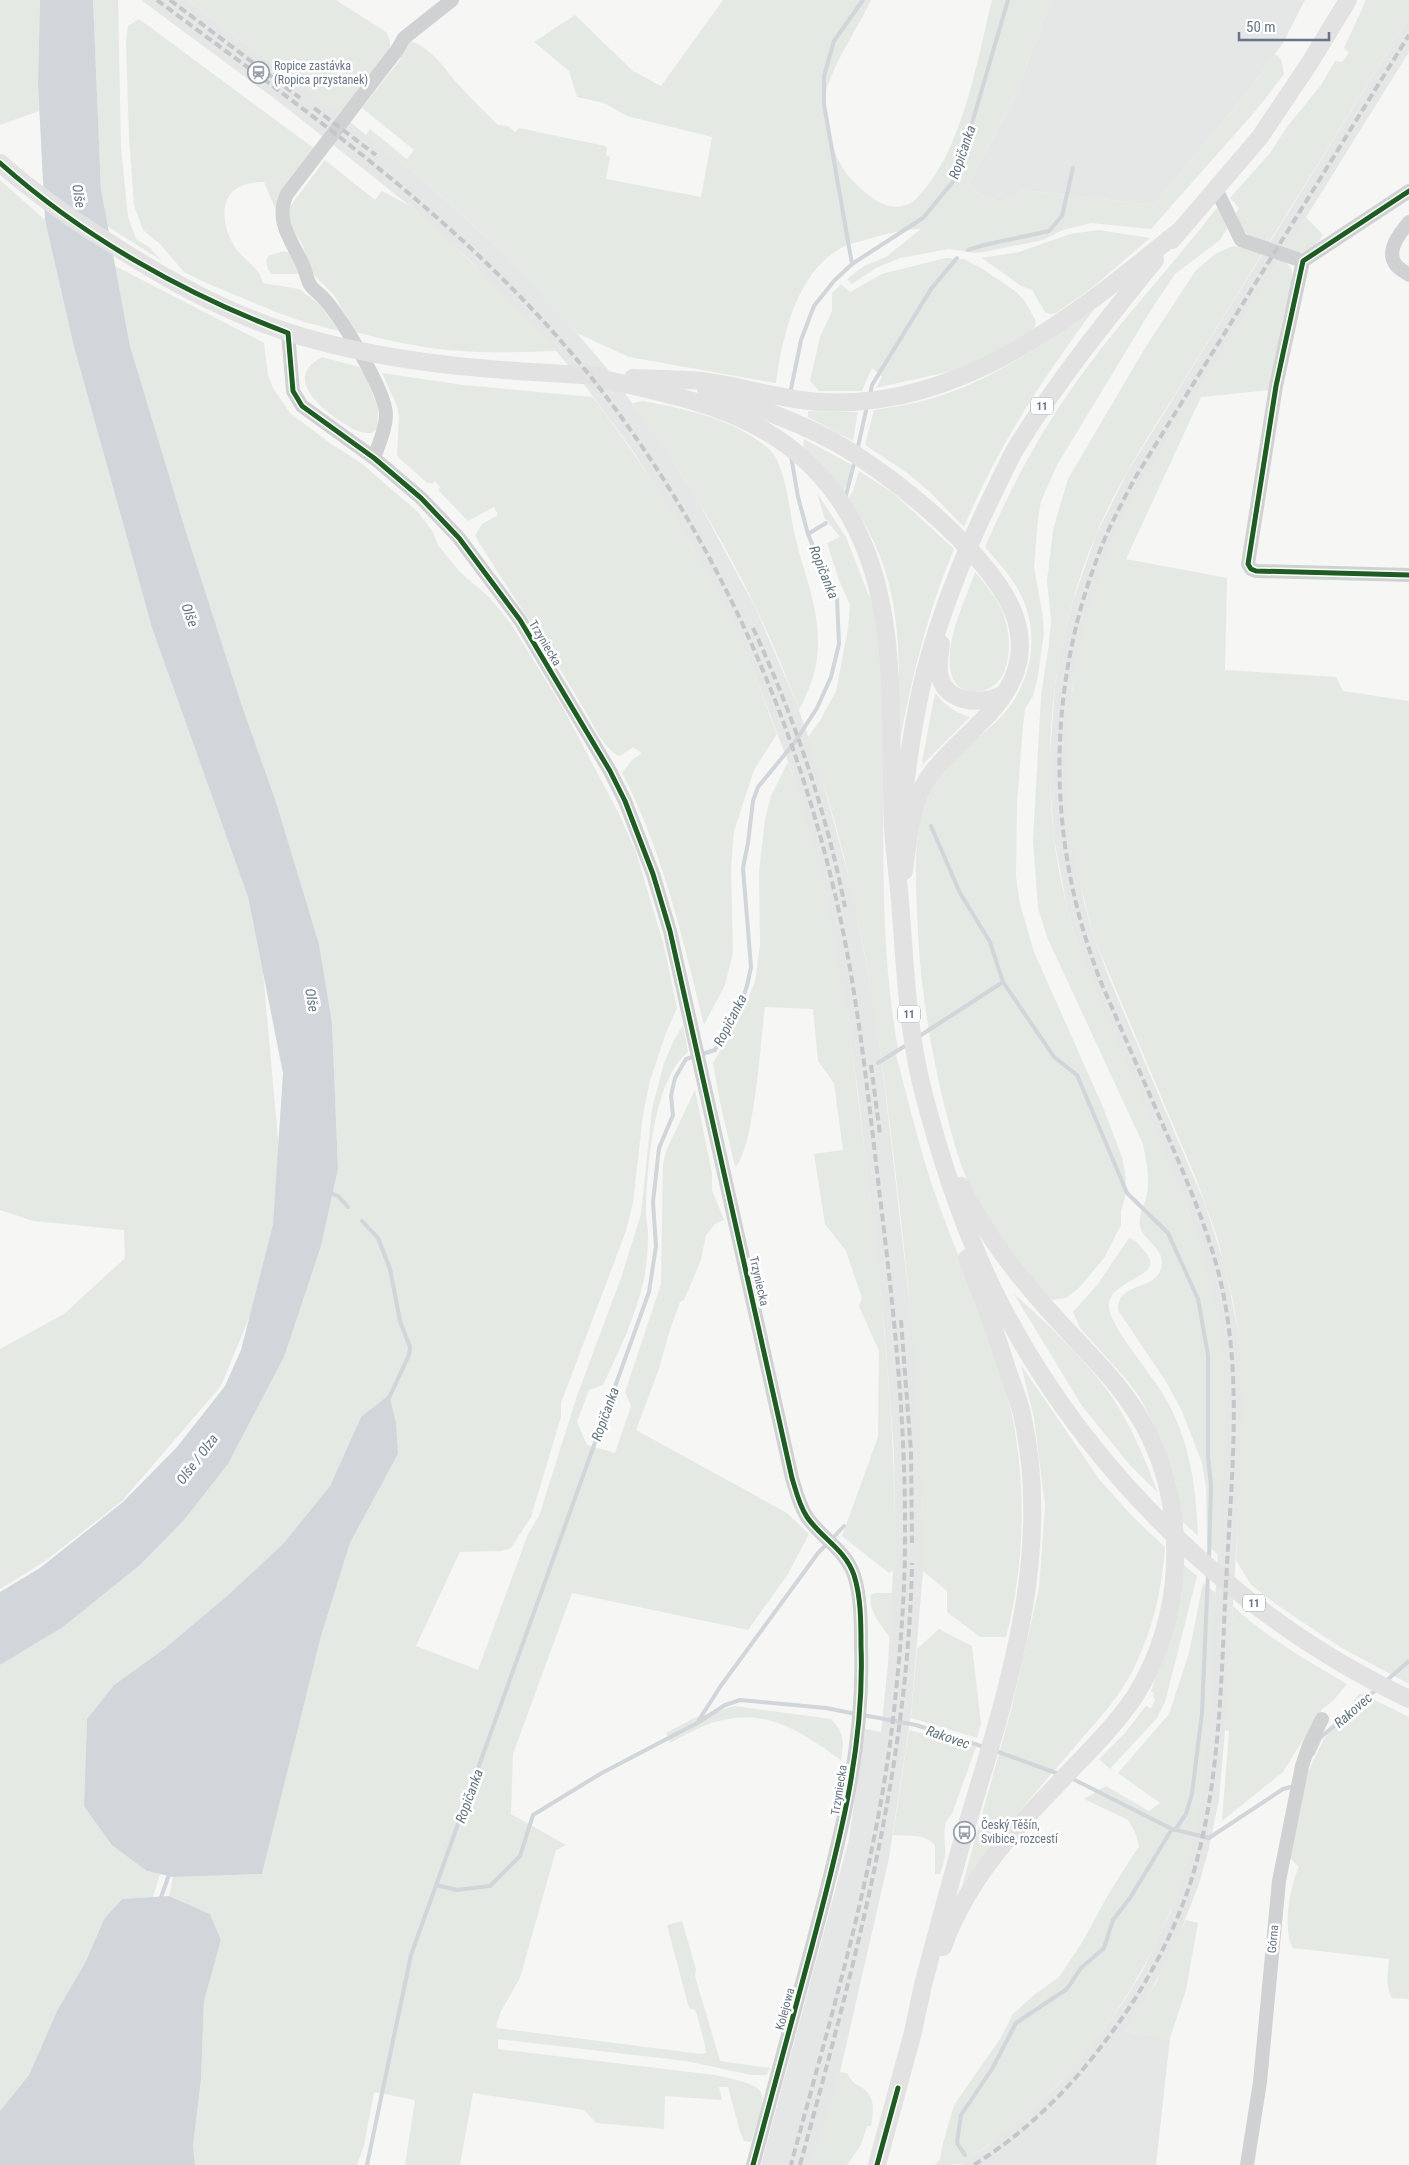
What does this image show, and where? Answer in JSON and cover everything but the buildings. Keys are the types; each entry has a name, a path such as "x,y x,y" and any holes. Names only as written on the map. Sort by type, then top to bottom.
{"main road":[{"name":"11","path":"1348,0 1309,64 1260,137 1178,232 1093,338 1044,404 1015,450 963,560 925,672 908,766 900,827 900,901 909,1014 914,1048 921,1084 942,1159 968,1233 997,1297 1028,1351 1060,1400 1120,1478 1183,1544 1264,1611 1328,1655 1409,1699"},
{"path":"0,163 20,181 76,222 146,266 222,307 288,333 323,343 405,360 590,376 676,386 764,410 833,441 888,477 936,517 960,540 1003,592 1016,620 1020,647 1015,672 1002,695 978,727 941,762 928,778 914,810 900,901"},
{"path":"590,376 702,381 774,396 821,402 858,401 908,394 979,369 1026,344 1099,296 1178,232"},
{"path":"590,376 704,403 760,428 789,446 818,472 844,506 856,529 877,582 889,665 893,828 900,901"},
{"path":"947,605 939,672 944,685 953,695 966,701 983,702 1002,695"},
{"path":"877,2165 913,2032 923,1984 1010,1676 1027,1594 1031,1553 1032,1519 1029,1461 1022,1414 1005,1359 943,1190 942,1159"},
{"path":"913,2032 946,1938 961,1908 1000,1849 1111,1728 1135,1694 1158,1648 1170,1608 1174,1572 1175,1535 1170,1497 1149,1436 1126,1397 1087,1349 1032,1291 994,1244 960,1183 942,1159"}],"street":[{"path":"374,458 385,424 386,412 380,391 356,346 325,300 311,286 284,228 282,203 397,50 404,38 452,0"},
{"path":"1216,189 1242,240 1303,261"},
{"path":"1409,191 1303,261 1276,386 1248,564 1251,570 1409,575"},
{"path":"1409,222 1399,235 1392,250 1397,266 1409,275"},
{"name":"Trzyniecka","path":"288,333 293,392 302,406 374,458 421,498 459,538 520,620 610,771 625,801 653,874 670,931 792,1478 799,1501 807,1517 847,1560 854,1576 860,1608 861,1704 847,1804 836,1859"},
{"name":"Górna","path":"1247,2165 1260,2082 1279,1881 1302,1766 1309,1745 1322,1719"},
{"name":"Kolejowa","path":"754,2165 836,1859"}],"shaded area":[{"path":"0,0 40,0 39,111 0,125"},
{"path":"93,0 118,0 121,147 128,217 136,239 149,247 162,261 107,226 101,190"},
{"path":"141,0 187,0 355,126 428,184 489,240 551,303 606,367 656,435 698,501 756,609 796,702 818,764 853,893 874,1006 885,1089 913,1332 922,1452 923,1571 911,1714 889,1858 838,2081 813,2165 761,2165 849,1839 865,1729 881,1732 888,1664 895,1531 894,1453 885,1335 858,1092 846,1010 826,899 792,772 752,667 731,621 693,548 633,451 584,384 556,351 470,260 410,206 283,105"},
{"path":"187,0 336,0 386,32 390,40 389,51 341,116"},
{"path":"723,0 871,0 834,70 825,95 824,105 833,145 841,166 864,191 879,202 895,207 912,203 916,199 932,179 945,157 966,105 992,0 1050,0 1016,95 969,183 982,196 1001,202 1024,190 1154,205 1243,98 1275,54 1281,59 1284,74 1258,108 1151,229 1091,223 1063,230 1043,240 984,252 975,253 949,249 900,258 876,268 852,284 847,279 864,266 886,257 921,229 894,232 843,247 827,258 814,271 794,306 783,346 776,383 629,357 577,333 489,240 428,184 366,135 370,129 407,159 414,150 362,108 400,60 401,54 409,40 431,53 467,94 498,125 508,126 515,132 519,128 605,146 607,148 606,155 610,157 606,179 701,197 712,137 627,116 604,103 577,97 569,71 534,42 575,15 633,71 661,86"},
{"path":"1050,0 1305,0 1283,43 1243,98 1154,205 1024,190 1001,202 982,196 969,183 1016,95"},
{"path":"1366,0 1409,0 1409,18 1268,244 1255,239 1247,234 1241,226 1236,213 1239,208 1230,198 1270,153 1287,127 1321,85 1335,61 1342,62 1349,53 1344,48"},
{"path":"1409,18 1409,52 1166,442 1125,514 1099,578 1079,651 1072,689 1067,768 1072,836 1084,903 1094,938 1110,980 1205,1204 1225,1267 1239,1336 1242,1375 1242,1448 1227,1707 1219,1800 1199,1884 1173,1951 1139,2011 1125,2031 1170,2038 1156,2165 960,2165 988,2146 1033,2109 1057,2086 1104,2029 1142,1972 1170,1913 1191,1848 1201,1797 1209,1706 1224,1447 1224,1376 1221,1338 1207,1271 1188,1210 1093,987 1077,944 1067,907 1054,838 1049,768 1055,687 1061,647 1072,604 1096,535 1127,473"},
{"path":"139,19 315,149 276,211 264,182 255,182 243,185 233,191 225,207 224,216 232,243 259,273 263,283 299,289 319,304 339,331 276,312 184,272 160,244 143,230 134,205 129,138 126,41 128,26"},
{"path":"325,160 375,200 382,191 410,206 437,229 499,289 556,351 448,350 399,342 356,332 334,295 311,272 302,243 290,228 288,209"},
{"path":"0,180 45,220 73,343 152,628 248,897 263,972 286,1228 221,1386 122,1501 44,1562 0,1589 0,1349 64,1314 125,1258 124,1230 33,1221 0,1210"},
{"path":"1221,208 1230,224 1220,240 1175,274 1151,310 1057,465 1041,501 1038,520 1034,567 1044,634 1037,681 1033,696 1025,709 1023,725 1017,803 1016,877 1020,904 1034,952 1103,1107 1122,1157 1126,1178 1121,1225 1104,1258 1079,1288 1066,1298 1052,1300 1020,1265 1000,1240 983,1214 970,1188 953,1138 933,1053 922,983 916,887 916,861 920,823 929,795 936,782 962,751 996,722 1009,707 1027,672 1031,654 1031,635 1022,597 1012,580 985,547 1026,461 1063,400 1077,381 1216,209"},
{"path":"1306,217 1323,235 1308,251 1299,252 1286,249"},
{"path":"1099,230 1150,238 1093,287 1056,313 1050,314 1045,312 1032,290 1021,286 982,258 1019,252 1070,234"},
{"path":"1233,246 1263,252 1132,464 1109,506 1077,585 1066,626 1058,668 1050,752 1054,837 1063,891 1077,944 1183,1198 1202,1252 1216,1307 1224,1363 1225,1390 1218,1555 1207,1545 1206,1488 1202,1463 1181,1409 1165,1380 1118,1310 1119,1301 1123,1295 1150,1282 1156,1277 1162,1265 1160,1254 1140,1228 1148,1184 1143,1144 1047,937 1038,908 1033,841 1041,696 1051,620 1047,581 1053,530 1068,479 1145,348 1196,270 1217,253"},
{"path":"284,251 289,253 300,270 299,274 272,274 268,270 266,260 270,255"},
{"path":"945,258 964,259 1015,291 1024,300 1036,321 1035,327 1030,332 985,357 956,370 876,388 882,377 872,368 862,391 819,391 810,381 820,337 832,311 832,293 841,284 850,292 882,274"},
{"path":"1280,259 1290,267 1293,279 1281,327 1283,333 1269,390 1201,397 1126,559 1227,578 1225,670 1336,677 1343,691 1409,701 1409,1684 1340,1647 1280,1607 1251,1585 1236,1560 1242,1407 1239,1336 1233,1301 1217,1237 1197,1181 1094,938 1078,874 1071,835 1067,753 1070,712 1083,630 1094,590 1125,514 1148,472"},
{"path":"115,266 264,343 268,375 273,388 290,413 361,463 418,512 433,532 438,545 460,572 489,597 511,624 563,708 619,814 636,852 664,946 677,1008 666,1033 650,1081 643,1114 633,1203 626,1231 561,1403 561,1417 531,1517 511,1548 501,1551 460,1552 416,1646 478,1670 528,1534 539,1516 577,1396 622,1275 641,1214 652,1109 664,1063 683,1025 688,1052 676,1066 666,1084 659,1105 650,1151 646,1217 648,1233 647,1256 641,1293 603,1385 589,1390 577,1422 587,1445 615,1453 631,1406 625,1392 661,1284 663,1164 666,1151 695,1090 712,1173 712,1190 724,1220 716,1223 706,1235 701,1260 684,1300 680,1302 659,1369 636,1430 787,1513 809,1534 788,1574 748,1630 572,1593 513,1754 511,1814 566,1845 556,1850 520,1978 500,2013 496,2026 497,2028 701,2054 706,2053 697,2015 695,2010 689,2008 667,1925 682,1921 696,1969 695,1976 720,2061 770,2068 767,2075 751,2075 686,2061 498,2039 498,2049 715,2075 747,2083 756,2087 761,2093 762,2100 761,2110 751,2142 744,2141 740,2132 728,2087 719,2087 722,2100 665,2096 664,2129 596,2123 584,2110 473,2093 460,2165 405,2165 415,2100 374,2092 364,2146 357,2165 195,2165 193,2146 201,2080 204,2001 221,1940 210,1914 169,1896 173,1877 262,1874 321,1636 350,1543 398,1454 361,1417 330,1486 283,1544 227,1596 164,1649 114,1685 87,1719 84,1806 147,1871 160,1874 153,1897 122,1899 104,1919 86,1961 57,2011 29,2075 0,2111 0,1665 63,1627 140,1565 184,1520 228,1464 284,1357 321,1246 338,1169 332,1023 319,944 276,802 241,703 186,532 130,346"},
{"path":"1095,308 1023,413 991,469 964,527 931,493 906,472 865,445 874,410 927,400 972,384 1015,362"},
{"path":"322,357 359,367 365,375 378,407 377,429 371,433 366,433 351,428 325,410 311,395 305,379 306,372 312,364"},
{"path":"382,373 463,385 593,397 639,461 681,527 719,596 752,667 777,734 754,770 734,831 731,868 733,953 725,985 704,1025 680,928 660,865 649,833 622,773 632,760 642,753 633,747 620,756 605,743 478,541 475,535 482,524 498,515 494,507 468,521 438,490 440,487 435,481 432,484 426,482 397,456 399,417 397,406"},
{"path":"643,401 693,412 741,430 769,449 779,464 786,486 796,542 812,598 817,627 818,651 815,669 799,710 766,629 726,550 682,475 632,403"},
{"path":"808,411 858,412 853,441 808,417"},
{"path":"804,439 852,465 848,482 843,492 803,448"},
{"path":"859,471 893,493 954,549 928,621 909,695 899,745 898,648 890,587 880,557 867,528 848,499 853,491"},
{"path":"817,493 846,537 869,596 874,600 881,649 884,725 884,911 891,1003 898,1049 896,1055 930,1179 1002,1375 1016,1439 1022,1506 1021,1540 1018,1573 1006,1637 980,1637 947,1612 947,1591 923,1571 919,1419 911,1319 901,1218 881,1059 864,950 853,896 825,789 808,737 821,719 836,691 848,629 850,605 839,580 827,543 840,537 824,517"},
{"path":"975,572 1000,607 1007,628 1009,644 1009,653 1002,676 996,684 980,692 972,692 957,684 952,677 950,667 951,643 954,631"},
{"path":"935,693 951,708 970,717 924,763 922,762"},
{"path":"788,762 804,811 829,910 846,1011 860,1113 883,1316 891,1417 894,1467 895,1569 889,1573 842,1536 878,1437 879,1351 859,1306 862,1298 846,1251 825,1224 814,1154 843,1150 834,1083 818,1061 813,1009 765,1007 752,1117 742,1157 735,1167 713,1063 738,1021 755,982 760,945 759,872 765,819 771,796"},
{"path":"1129,1238 1140,1246 1150,1262 1148,1269 1120,1287 1113,1295 1109,1305 1112,1318 1128,1345 1159,1388 1177,1423 1184,1441 1193,1478 1198,1536 1182,1521 1177,1486 1172,1468 1139,1396 1080,1328 1073,1312 1098,1284"},
{"path":"1014,1294 1069,1346 1106,1389 1134,1436 1158,1493 1129,1464 1082,1406"},
{"path":"1021,1365 1099,1479 1133,1517 1165,1547 1164,1563 1156,1609 1141,1653 1128,1679 1106,1711 1015,1816 962,1886 1012,1707 1039,1588 1045,1506 1034,1418"},
{"path":"1184,1565 1197,1576 1165,1702 1157,1718 1110,1769 1099,1759 1124,1734 1146,1706 1151,1708 1155,1700 1154,1693 1151,1692 1181,1598"},
{"path":"1203,1583 1216,1593 1207,1746 1201,1797 1193,1840 1181,1882 1165,1923 1146,1962 1124,2000 1099,2036 1041,2102 1010,2129 965,2162 961,2164 935,2165 940,2159 954,2105 1000,2039 1013,2014 1034,1995 1059,1977 1083,1941 1109,1893 1139,1846 1136,1834 1128,1820 1084,1799 1106,1786 1149,1811 1160,1803 1118,1773 1169,1714 1189,1653"},
{"path":"875,1593 893,1593 890,1638 876,1618 872,1607 871,1595"},
{"path":"1233,1606 1274,1639 1347,1684 1333,1701 1322,1709 1283,1772 1222,1821 1229,1731 1225,1730"},
{"path":"939,1629 972,1646 981,1724 977,1738 911,1718 917,1649"},
{"path":"1360,1693 1409,1717 1409,1999 1392,1998 1390,1994 1388,1989 1389,1959 1293,1948 1288,1931 1290,1896 1299,1867 1290,1858 1303,1782 1324,1739"},
{"path":"734,1706 831,1719 839,1729 842,1738 841,1760 812,1740 783,1725 768,1720 752,1718 734,1718 715,1722 670,1743 666,1733 694,1718"},
{"path":"909,1730 976,1747 952,1814 946,1823 944,1832 945,1857 940,1874 935,1874 935,1845 931,1841 916,1836 893,1835"},
{"path":"1186,1920 1198,1923 1186,1990 1170,2038 1125,2031 1157,1981"},
{"path":"840,2072 847,2073 852,2081 868,2093 873,2106 871,2126 867,2126 861,2145 847,2165 813,2165"}],"water":[{"path":"40,0 93,0 101,190 130,346 186,532 241,703 276,802 319,944 332,1023 338,1169 321,1246 284,1357 228,1464 184,1520 140,1565 63,1627 0,1665 0,1592 40,1568 123,1502 177,1447 225,1386 241,1350 273,1225 283,1073 248,897 152,628 73,343 45,220 38,84"},
{"path":"389,1395 396,1423 398,1454 350,1543 321,1636 262,1874 173,1877 147,1871 112,1845 84,1806 87,1719 114,1685 164,1649 227,1596 283,1544 330,1486 361,1417"},
{"path":"169,1896 210,1914 221,1940 204,2001 201,2080 193,2146 195,2165 0,2165 0,2111 29,2075 57,2011 86,1961 104,1919 122,1899"}],"waterway":[{"path":"852,264 824,104 824,76 834,41 863,0"},
{"name":"Ropičanka","path":"790,394 801,340 814,306 834,281 852,264 923,218 956,178 1008,0"},
{"path":"968,250 1049,231 1062,216 1073,168"},
{"path":"870,395 872,385 931,289 957,258"},
{"path":"857,451 867,406"},
{"name":"Ropičanka","path":"367,2165 411,1955 649,1292 656,1246 653,1202 659,1148 673,1115 671,1096 675,1078 686,1059 715,1050 740,1006 747,986 751,967 743,868 753,801 758,787 795,742 817,708 831,677 839,644 837,599 828,583 808,534 798,497 791,456"},
{"path":"845,499 855,460"},
{"path":"808,534 826,523"},
{"path":"931,826 960,893 990,942 1003,982 1054,1057 1077,1075 1127,1193 1168,1233 1198,1299 1208,1355 1208,1456 1211,1486 1209,1558"},
{"path":"918,1037 1003,982"},
{"path":"878,1063 908,1044"},
{"path":"330,1193 338,1196 348,1207"},
{"path":"362,1221 378,1238 390,1269 400,1321 410,1347 409,1355 388,1400"},
{"path":"832,1539 844,1526"},
{"path":"699,1720 720,1687 818,1553 827,1544"},
{"path":"1175,1830 1186,1814 1192,1794 1202,1713 1208,1573"},
{"name":"Rakovec","path":"1386,1681 1409,1661"},
{"name":"Rakovec","path":"1313,1754 1320,1738 1377,1689"},
{"name":"Rakovec","path":"436,1885 457,1890 490,1886 520,1856 533,1815 600,1774 699,1722 725,1705 740,1700 826,1708 856,1714"},
{"name":"Rakovec","path":"863,1715 916,1725 984,1747"},
{"name":"Rakovec","path":"993,1750 1059,1774"},
{"name":"Rakovec","path":"1071,1778 1172,1829 1209,1838 1283,1789 1295,1786"},
{"path":"965,2155 957,2143 961,2115 992,2069 1016,2023 1067,1989 1081,1968 1104,1948 1113,1920 1130,1898 1172,1829"},
{"path":"160,1900 170,1872"}],"railway":[{"path":"157,0 330,130 441,221 494,270 544,322 591,377 634,435 674,495 709,558 741,622 770,688 795,755 817,824 843,931 862,1045 898,1368 905,1497 905,1561 902,1625 894,1711 876,1826 837,1996 791,2165"},
{"path":"170,0 300,98"},
{"path":"974,2165 1009,2140 1042,2112 1087,2065 1115,2029 1141,1989 1164,1947 1183,1904 1201,1843 1209,1804 1221,1684 1234,1424 1232,1353 1227,1318 1217,1265 1206,1231 1193,1196 1103,987 1084,933 1070,877 1062,821 1060,765 1062,709 1070,653 1084,597 1103,543 1135,478 1409,35"},
{"path":"314,108 376,155"},
{"path":"753,628 782,696 807,765 828,835 845,907"},
{"path":"871,1065 880,1134"},
{"path":"901,1320 911,1452 912,1543"},
{"path":"800,2165 858,1942 889,1792 900,1717 908,1640 912,1563"}],"cycle path":[{"path":"0,163 65,215 136,261 173,282 249,318 288,333 293,391 302,406 374,458 421,498 459,538 520,620 610,771 625,801 653,874 670,931 792,1478 800,1503 807,1517 839,1551 850,1566 856,1583 860,1610 861,1684 859,1722 848,1798 822,1909 753,2165"},
{"path":"1409,191 1303,261 1276,386 1248,564 1251,569 1256,571 1409,575"},
{"path":"877,2165 898,2088"}],"place":[{"name":"Ropice zastávka (Ropica przystanek)","path":"258,73"},
{"name":"Český Těšín, Svibice, rozcestí","path":"965,1832"}],"water label":[{"name":"Olše","path":"79,196"},
{"name":"Olše","path":"190,615"},
{"name":"Olše","path":"312,1000"},
{"name":"Olše / Olza","path":"197,1459"}]}
